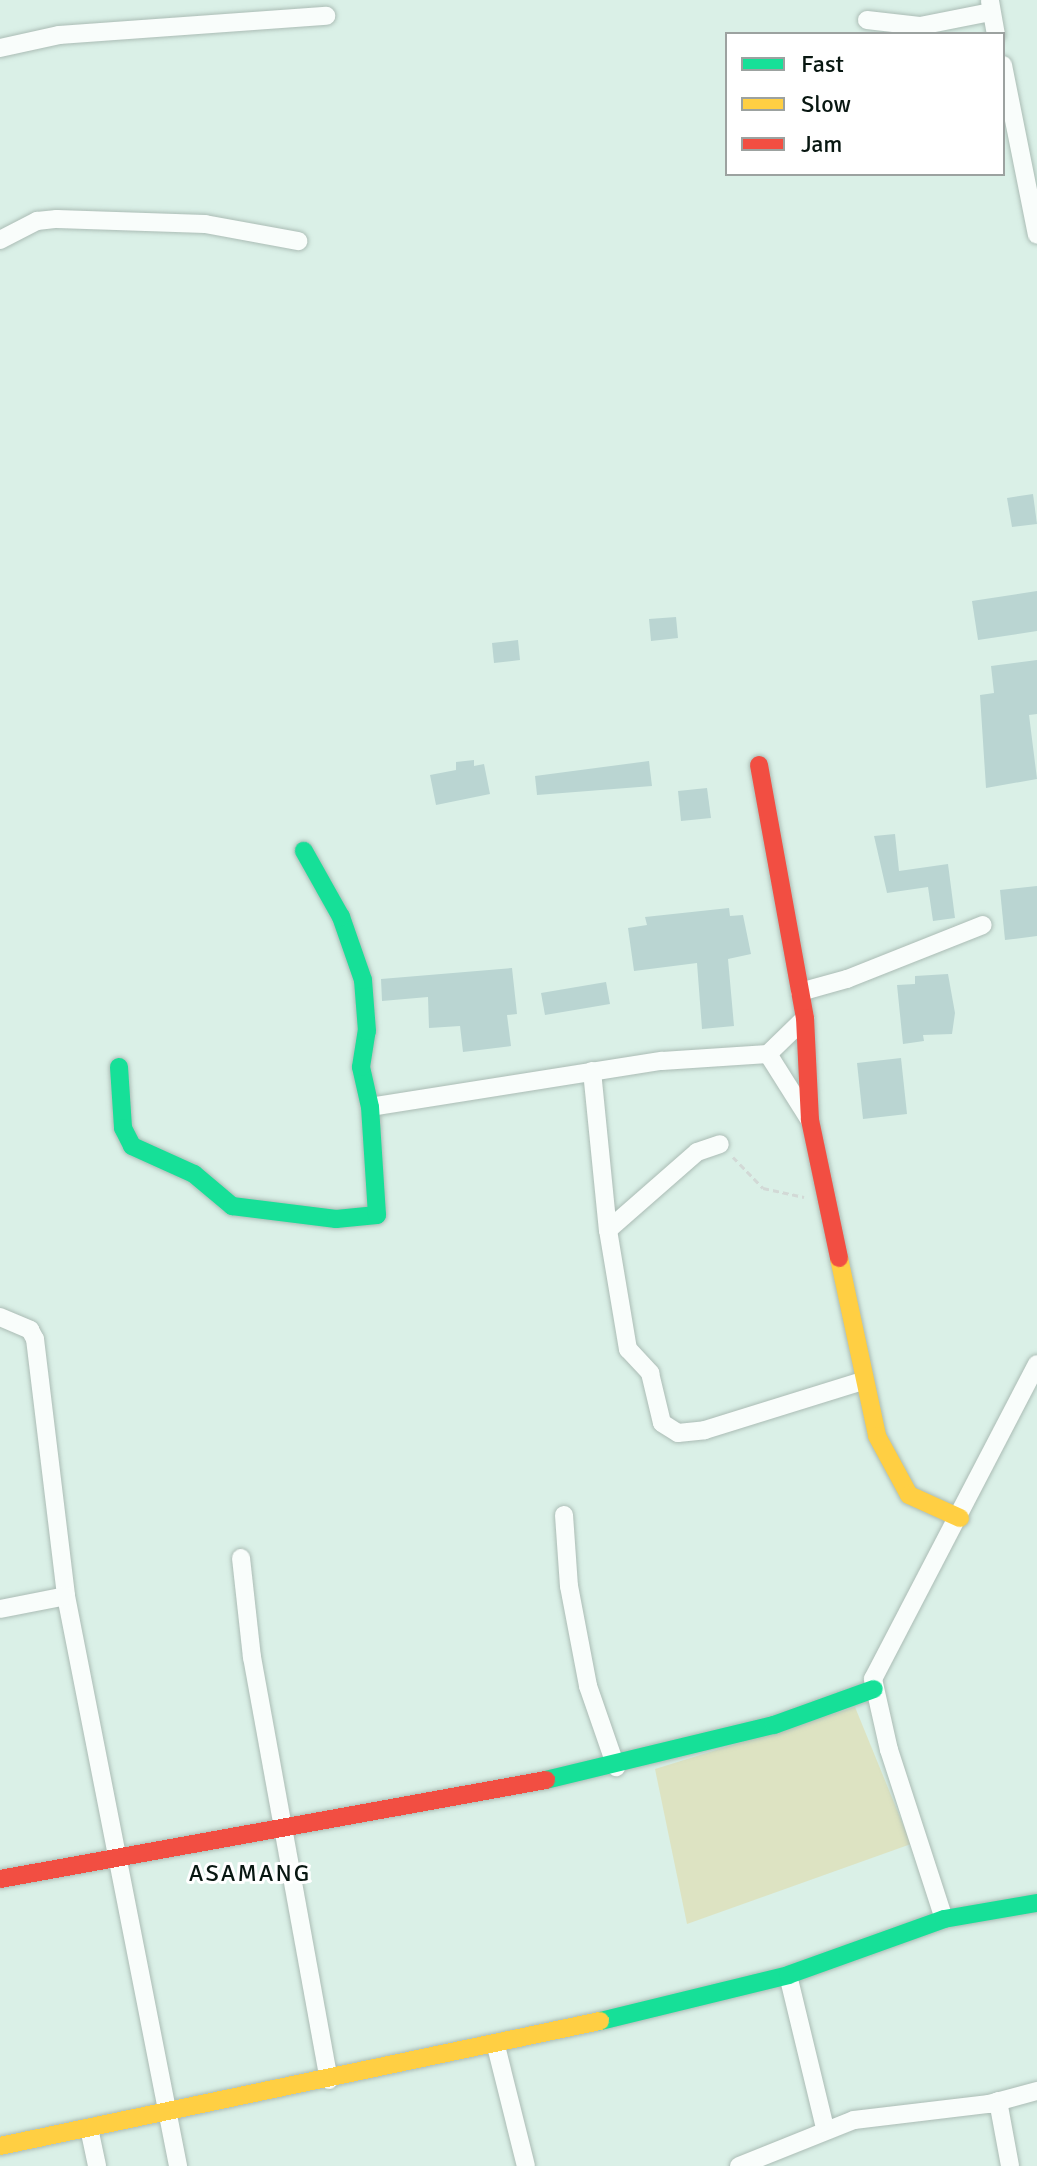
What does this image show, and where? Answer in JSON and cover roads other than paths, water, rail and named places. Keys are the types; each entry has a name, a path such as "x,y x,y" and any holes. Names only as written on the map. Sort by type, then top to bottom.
{"street":[{"path":"867,20 920,26 991,6 996,32"},
{"path":"0,48 59,35 326,16"},
{"path":"1005,75 1037,235"},
{"path":"0,240 37,221 57,219 205,224 298,241"},
{"path":"759,765 805,1018 810,1120 862,1381 877,1436 901,1485 917,1500 960,1518"},
{"path":"119,1067 123,1128 132,1146 194,1174 232,1206 270,1214 336,1219 377,1215 370,1107 361,1067 367,1031 363,980 341,917 304,851"},
{"path":"800,992 835,983 983,925"},
{"path":"370,1107 592,1071 768,1054 805,1018"},
{"path":"768,1054 810,1120"},
{"path":"592,1071 608,1230 628,1349 650,1373 656,1409 670,1429 705,1430 862,1381"},
{"path":"608,1230 697,1152 720,1144"},
{"path":"0,1317 30,1330 35,1339 66,1596 165,2114 178,2166"},
{"path":"944,1919 874,1689 875,1670 960,1518 988,1451 1037,1364"},
{"path":"564,1515 569,1586 588,1686 616,1767"},
{"path":"241,1558 252,1657 329,2080"},
{"path":"0,1609 66,1596"},
{"path":"0,1879 284,1823 616,1767 774,1725 874,1689"},
{"path":"0,2146 496,2046 788,1975 944,1919 1037,1903"},
{"path":"788,1975 825,2128"},
{"path":"496,2046 526,2166"},
{"path":"739,2166 825,2128 920,2109 998,2101 1037,2091"},
{"path":"998,2101 1010,2166"},
{"path":"89,2128 97,2166"}],"district":[{"name":"ASAMANG","path":"250,1874"}]}
